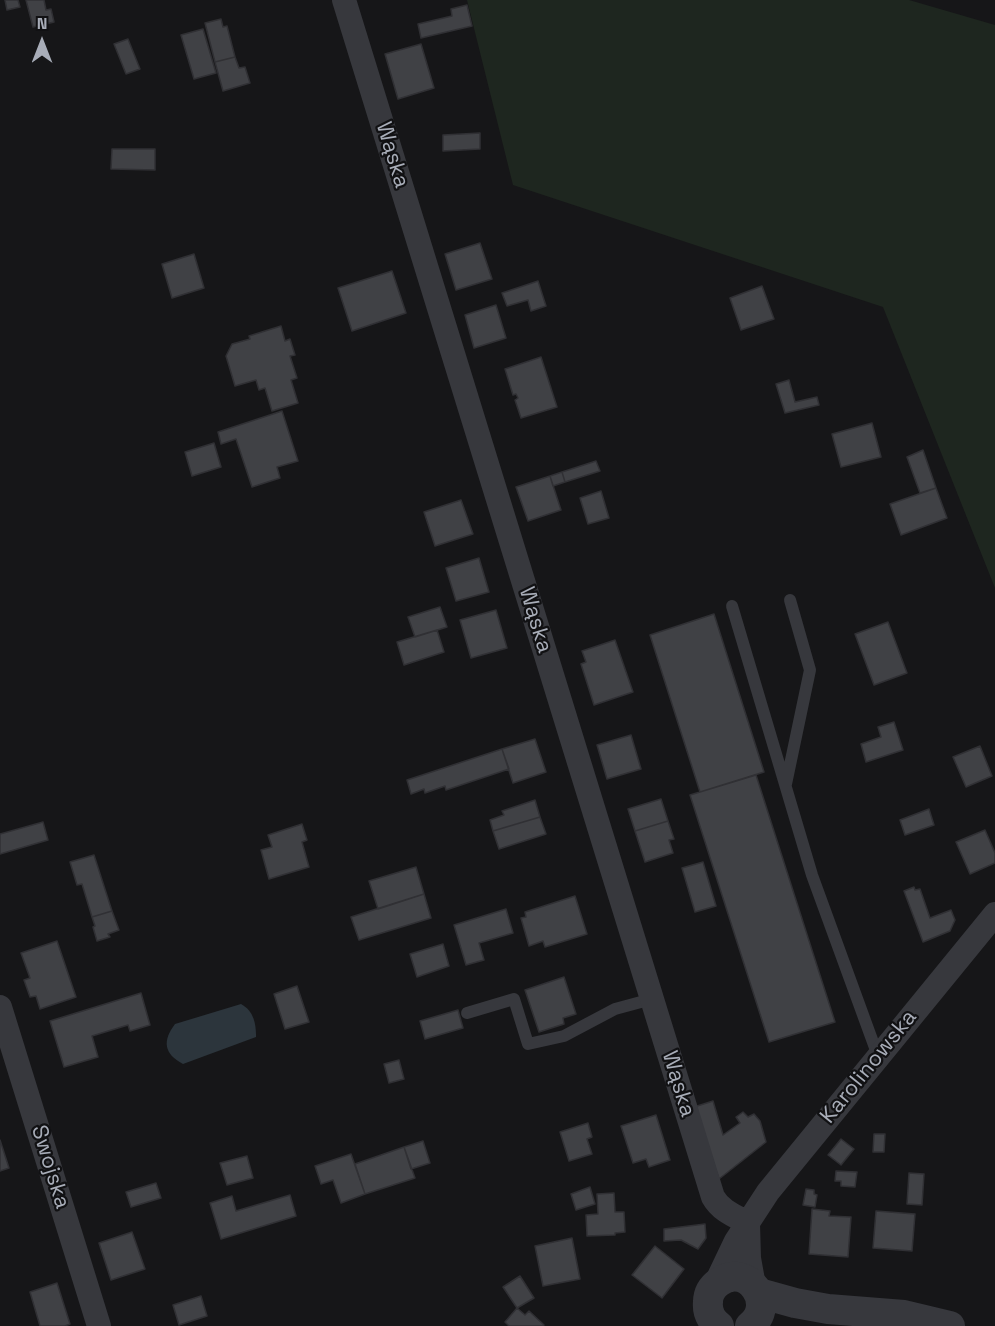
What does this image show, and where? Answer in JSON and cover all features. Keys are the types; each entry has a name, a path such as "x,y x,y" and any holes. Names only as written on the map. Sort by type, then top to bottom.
{"street":[{"name":"Wąska","path":"344,0 713,1197 725,1211 748,1223"},
{"name":"Karolinowska","path":"689,1326 714,1303 736,1241 768,1192 995,914"},
{"name":"Swojska","path":"0,1007 99,1326"},
{"path":"748,1223 750,1265 761,1301 758,1317 751,1325"},
{"path":"714,1303 722,1280 739,1278 747,1281 756,1289 795,1303 828,1310 904,1315 950,1326"},
{"path":"751,1325 791,1314 828,1310"}],"lane":[{"path":"785,785 810,670 790,600"},
{"path":"732,606 812,875 878,1056"},
{"path":"467,1013 514,999 528,1044 564,1036 615,1009 652,999"}],"shaded area":[{"path":"467,0 909,0 995,25 995,588 883,307 513,185"},
{"path":"241,1004 249,1010 253,1018 256,1037 183,1064 172,1056 167,1047 167,1041 175,1024"}],"building":[{"path":"5,0 18,0 20,7 7,10"},
{"path":"26,0 44,0 46,10 51,9 54,22 33,27"},
{"path":"467,5 472,26 421,38 418,24 452,16 451,9"},
{"path":"221,19 223,27 227,26 235,57 215,62 205,23"},
{"path":"203,29 216,73 194,79 181,35"},
{"path":"128,39 140,69 126,74 114,44"},
{"path":"421,44 434,88 398,99 385,54"},
{"path":"235,57 239,68 245,67 250,83 223,91 215,62"},
{"path":"480,133 480,149 443,151 443,135"},
{"path":"112,149 155,149 155,170 111,169"},
{"path":"480,243 492,279 456,290 445,254"},
{"path":"194,254 204,288 172,298 162,264"},
{"path":"392,271 406,313 352,331 338,288"},
{"path":"538,281 546,306 531,311 528,300 507,306 502,293"},
{"path":"762,286 774,319 741,330 730,298"},
{"path":"496,305 506,338 474,348 465,315"},
{"path":"281,326 285,341 290,339 295,355 290,356 297,378 291,380 298,403 272,411 265,388 259,390 256,380 235,386 226,356 232,344"},
{"path":"541,357 557,407 521,418 515,400 518,398 516,394 513,395 505,369"},
{"path":"789,380 795,402 817,397 819,405 785,413 776,384"},
{"path":"282,411 298,461 277,467 280,478 252,487 236,439 221,444 218,432"},
{"path":"872,423 881,457 841,467 832,434"},
{"path":"214,443 221,467 192,476 185,452"},
{"path":"923,450 936,488 920,493 907,457"},
{"path":"596,461 600,471 565,482 562,472"},
{"path":"562,472 565,482 553,486 550,476"},
{"path":"550,476 561,510 528,521 516,487"},
{"path":"936,488 947,518 901,535 890,504"},
{"path":"601,491 609,518 588,524 580,498"},
{"path":"461,500 473,534 435,546 424,512"},
{"path":"479,558 489,592 456,601 446,568"},
{"path":"440,607 447,627 415,637 408,617"},
{"path":"496,610 507,648 471,658 460,620"},
{"path":"714,614 764,772 700,792 650,635"},
{"path":"888,622 907,673 874,685 855,634"},
{"path":"437,630 444,652 404,665 397,642"},
{"path":"615,640 633,692 594,705 581,664 586,662 582,651"},
{"path":"894,722 903,750 866,762 861,744 881,737 878,727"},
{"path":"631,735 641,769 607,779 597,745"},
{"path":"535,739 546,772 513,783 502,749"},
{"path":"980,746 992,776 966,787 953,757"},
{"path":"502,749 509,769 446,790 445,786 425,793 424,789 411,794 407,780"},
{"path":"756,775 835,1022 769,1042 690,795"},
{"path":"661,799 668,821 635,831 628,809"},
{"path":"535,800 540,817 493,831 490,820 504,815 502,811"},
{"path":"929,809 934,825 905,835 900,820"},
{"path":"540,817 546,834 499,849 493,831"},
{"path":"668,821 674,839 669,840 673,853 645,862 635,831"},
{"path":"43,822 48,840 0,854 0,834"},
{"path":"302,824 307,840 302,842 309,867 269,879 261,850 272,847 268,835"},
{"path":"985,830 995,853 995,863 970,874 956,842"},
{"path":"94,855 112,911 92,917 82,884 77,885 70,862"},
{"path":"703,862 716,906 695,912 682,868"},
{"path":"416,867 424,894 378,909 369,881"},
{"path":"914,887 915,890 920,889 930,918 951,910 955,920 950,931 923,942 904,891"},
{"path":"424,894 431,918 359,940 351,917"},
{"path":"575,896 587,934 545,947 543,941 529,946 521,918 526,917 525,912"},
{"path":"506,909 513,933 479,943 484,960 466,965 454,925"},
{"path":"112,911 119,930 108,934 110,937 97,941 92,917"},
{"path":"57,941 76,997 40,1009 36,996 30,997 24,980 30,978 21,953"},
{"path":"443,944 449,966 417,977 410,954"},
{"path":"564,977 576,1014 563,1018 564,1024 539,1032 525,990"},
{"path":"297,986 309,1022 285,1029 274,994"},
{"path":"141,993 150,1025 130,1031 128,1025 92,1036 98,1057 64,1067 50,1021"},
{"path":"458,1010 463,1028 425,1039 420,1021"},
{"path":"399,1060 404,1079 389,1083 384,1064"},
{"path":"713,1101 723,1135 740,1123 736,1117 743,1112 748,1117 754,1114 760,1121 766,1142 719,1179 694,1107"},
{"path":"656,1115 670,1160 649,1167 646,1159 633,1163 621,1126"},
{"path":"588,1123 592,1137 587,1139 592,1154 569,1161 560,1132"},
{"path":"874,1134 885,1134 884,1152 873,1152"},
{"path":"841,1139 854,1149 841,1165 828,1155"},
{"path":"0,1140 9,1168 0,1171"},
{"path":"423,1141 430,1163 411,1169 404,1147"},
{"path":"404,1147 415,1178 365,1194 355,1164"},
{"path":"351,1154 365,1194 341,1203 333,1180 321,1184 315,1166"},
{"path":"247,1156 253,1178 227,1185 220,1163"},
{"path":"836,1171 857,1172 855,1187 841,1186 841,1181 835,1181"},
{"path":"909,1173 924,1174 922,1205 907,1204"},
{"path":"156,1183 161,1198 131,1207 126,1192"},
{"path":"590,1187 595,1204 576,1210 571,1194"},
{"path":"806,1189 814,1190 814,1194 817,1195 815,1207 803,1205"},
{"path":"614,1193 615,1212 624,1212 625,1232 615,1233 615,1235 587,1236 586,1215 598,1214 597,1194"},
{"path":"290,1195 296,1216 221,1239 210,1203 232,1196 236,1211"},
{"path":"812,1209 830,1211 829,1216 851,1217 848,1257 809,1254"},
{"path":"876,1211 915,1214 912,1251 873,1248"},
{"path":"705,1224 706,1238 698,1249 681,1240 664,1241 664,1229"},
{"path":"132,1232 145,1269 111,1280 99,1243"},
{"path":"572,1238 580,1279 543,1286 535,1246"},
{"path":"655,1246 684,1269 662,1298 632,1275"},
{"path":"520,1276 534,1298 517,1308 503,1287"},
{"path":"57,1283 70,1324 40,1326 30,1292"},
{"path":"201,1296 207,1316 179,1325 173,1305"},
{"path":"517,1308 525,1315 529,1311 544,1325 509,1326 505,1322"}]}
